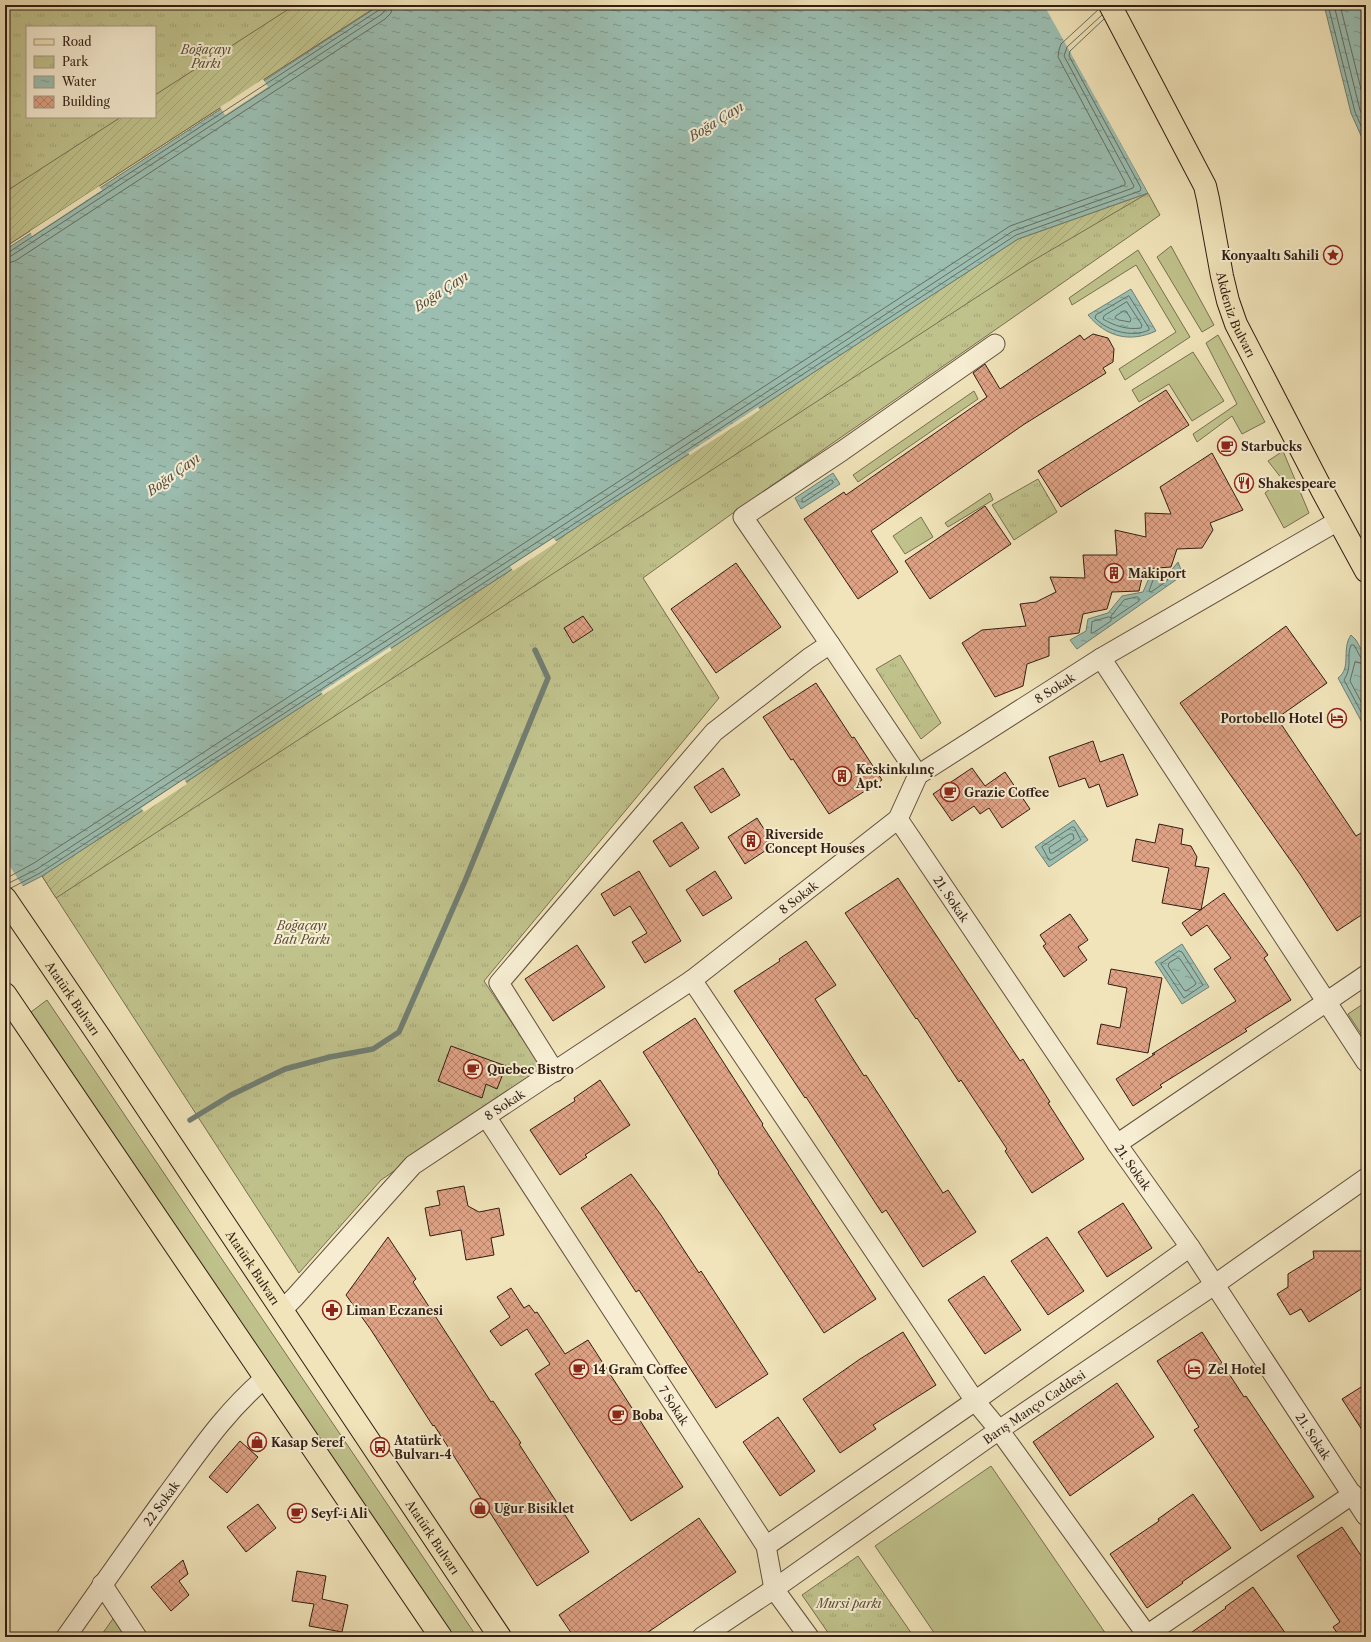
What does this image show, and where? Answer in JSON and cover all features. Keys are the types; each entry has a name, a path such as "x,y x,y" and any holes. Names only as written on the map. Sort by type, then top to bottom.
{"main road":[{"name":"Akdeniz Bulvarı","path":"1110,5 1200,176 1208,199 1223,282 1236,324 1338,521 1366,571"},
{"name":"Atatürk Bulvarı","path":"5,898 101,1039 500,1637"},
{"path":"5,994 441,1637"}],"street":[{"path":"918,775 743,517 842,451 995,344"},
{"name":"8 Sokak","path":"282,1310 413,1165 487,1118 692,980 898,819 918,775 1101,658 1338,521"},
{"path":"555,1072 499,983 714,732 830,644"},
{"path":"1101,658 1366,1062"},
{"name":"21. Sokak","path":"898,819 1117,1144 1190,1247 1366,1516"},
{"path":"1117,1144 1366,975"},
{"path":"692,980 974,1401 999,1430 1146,1636 1352,1494"},
{"name":"7 Sokak","path":"487,1118 766,1546 774,1589 809,1637"},
{"name":"Barış Manço Caddesi","path":"702,1637 774,1589 999,1430 1214,1285 1366,1178"},
{"path":"766,1546 974,1401 1190,1247"},
{"name":"22 Sokak","path":"66,1637 102,1584 216,1428 244,1396 265,1378"},
{"path":"102,1584 137,1637"}],"green space":[{"name":"Boğaçayı Parkı","path":"5,5 379,5 5,247"},
{"path":"295,5 379,5 5,247 5,192 119,118 156,118 156,94"},
{"name":"Boğaçayı Batı Parkı","path":"1148,193 1160,215 751,500 643,578 719,698 484,981 542,1068 381,1180 299,1273 42,876 1018,239"},
{"path":"1148,193 1029,263 56,898 42,876 1018,239"},
{"path":"1171,246 1214,325 1202,332 1157,257"},
{"path":"1138,250 1190,337 1125,380 1119,369 1176,332 1136,265 1072,305 1069,298"},
{"path":"1218,335 1265,422 1242,434 1232,416 1197,442 1193,434 1237,404 1206,343"},
{"path":"1193,352 1224,401 1192,421 1169,384 1139,402 1132,390"},
{"path":"974,391 978,399 858,482 853,475"},
{"path":"1283,451 1309,513 1284,528 1265,493 1282,479 1268,461"},
{"path":"1038,479 1057,512 1014,540 992,505"},
{"path":"990,493 993,500 948,527 945,523"},
{"path":"921,517 933,537 905,554 893,536"},
{"path":"900,655 941,723 921,739 876,669"},
{"path":"47,1000 477,1637 453,1637 31,1012"},
{"path":"1366,1002 1366,1041 1348,1014"},
{"path":"991,1466 1108,1637 937,1637 875,1546"},
{"name":"Mursi parkı","path":"858,1556 914,1637 831,1637 802,1595"},
{"path":"117,1613 132,1637 100,1637"}],"water":[{"name":"Boğa Çayı","path":"380,5 1125,5 1073,54 1148,193 1018,239 42,876 5,895 5,250"},
{"path":"1324,5 1366,5 1366,147 1351,113"},
{"path":"1131,289 1156,331 1137,337 1119,336 1103,328 1088,315"},
{"path":"833,473 840,484 801,509 795,498"},
{"path":"1178,562 1183,575 1077,649 1070,640 1086,631 1088,619 1108,613 1122,596 1143,592 1150,576 1170,572"},
{"path":"1351,635 1356,640 1366,658 1366,730 1338,678 1345,669 1348,640"},
{"path":"1074,820 1088,840 1049,867 1035,847"},
{"path":"1182,944 1209,987 1182,1004 1155,962"}],"pier":[{"path":"1044,5 1127,5 1075,55 1150,192 1149,194"},
{"path":"263,79 268,87 225,115 220,107"},
{"path":"99,186 102,190 32,236 30,231"},
{"path":"758,407 760,410 690,455 688,453"},
{"path":"553,538 557,542 513,571 510,566"},
{"path":"390,647 392,650 323,695 321,692"},
{"path":"184,779 187,784 144,812 141,808"},
{"path":"5,859 24,888 5,897"}],"building":[{"path":"1093,334 1108,338 1114,349 1113,362 1103,368 1106,373 1023,425 871,531 898,572 858,599 804,519 844,492 846,495 987,397 973,373 985,364 1000,389 1080,335 1084,340"},
{"path":"1166,390 1189,425 1061,507 1038,471"},
{"name":"Makiport","path":"1212,453 1243,510 1210,523 1213,530 1202,548 1177,549 1171,567 1144,569 1139,591 1112,592 1107,609 1083,614 1079,633 1049,637 1049,656 1027,664 1023,686 995,697 962,643 982,630 1026,626 1020,604 1036,602 1056,592 1050,577 1085,578 1083,555 1117,555 1115,530 1146,537 1145,513 1171,514 1160,487"},
{"path":"985,506 1011,544 930,599 905,561"},
{"path":"736,563 781,627 716,673 671,609"},
{"path":"583,616 593,630 573,643 564,628"},
{"path":"1286,626 1327,683 1277,718 1356,836 1366,830 1366,912 1337,931 1300,874 1180,703"},
{"path":"816,683 882,780 829,814 763,717"},
{"path":"1093,741 1100,762 1123,754 1138,795 1107,807 1099,784 1089,788 1085,778 1059,787 1049,757"},
{"path":"723,768 740,795 711,813 694,787"},
{"path":"972,768 985,786 1005,772 1030,809 1002,828 989,808 980,814 974,806 952,821 933,794"},
{"name":"Riverside Concept Houses","path":"757,818 774,845 745,864 728,837"},
{"path":"682,822 699,848 670,867 653,841"},
{"path":"1159,824 1183,829 1181,844 1191,846 1197,857 1195,866 1209,868 1201,910 1162,903 1169,868 1132,861 1136,839 1155,843"},
{"path":"639,871 681,941 645,963 632,942 647,933 630,906 614,916 601,894"},
{"path":"715,871 732,898 703,916 686,890"},
{"path":"898,878 1020,1061 1023,1059 1050,1102 1048,1103 1084,1159 1032,1193 1005,1151 1007,1149 961,1080 959,1082 845,913"},
{"path":"1224,893 1268,955 1264,958 1291,1000 1245,1029 1247,1031 1160,1085 1162,1087 1133,1106 1116,1079 1155,1054 1152,1054 1236,1001 1214,969 1231,958 1207,925 1191,936 1182,923"},
{"path":"1070,914 1088,940 1078,947 1087,960 1064,977 1043,946 1046,944 1040,935"},
{"path":"806,941 836,985 815,999 864,1076 866,1075 943,1193 948,1190 976,1232 923,1267 886,1210 882,1213 734,991 780,961 779,959"},
{"path":"577,945 605,987 553,1021 525,979"},
{"path":"1111,969 1162,978 1148,1053 1097,1044 1101,1024 1120,1028 1127,988 1108,984"},
{"path":"695,1018 763,1124 762,1125 876,1299 824,1333 718,1173 719,1172 643,1052"},
{"path":"451,1046 506,1066 497,1089 486,1084 482,1098 438,1081"},
{"path":"600,1080 630,1125 585,1155 587,1157 560,1175 530,1130 575,1101 574,1098"},
{"path":"631,1174 661,1215 699,1273 701,1271 768,1374 716,1408 639,1290 636,1292 581,1208"},
{"path":"464,1186 468,1206 479,1212 499,1208 504,1235 491,1238 494,1255 466,1260 461,1230 430,1236 425,1208 440,1205 437,1191"},
{"path":"1123,1203 1152,1248 1107,1277 1078,1232"},
{"path":"388,1237 416,1279 413,1282 491,1402 493,1401 521,1443 519,1444 589,1552 537,1586 434,1425 433,1426 371,1330 346,1295"},
{"path":"1047,1237 1084,1291 1048,1315 1011,1261"},
{"path":"1313,1251 1366,1251 1366,1286 1309,1322 1301,1309 1290,1315 1277,1294 1288,1287 1288,1274 1314,1258"},
{"path":"984,1276 1021,1330 985,1354 948,1300"},
{"path":"511,1288 524,1308 529,1305 535,1313 537,1312 565,1354 588,1340 683,1487 631,1521 535,1374 550,1364 527,1329 501,1346 490,1331 510,1317 497,1297"},
{"path":"903,1332 936,1385 873,1425 876,1429 840,1453 803,1399 860,1359"},
{"path":"1202,1332 1244,1397 1246,1396 1314,1497 1261,1531 1194,1430 1199,1427 1157,1361"},
{"path":"1117,1383 1154,1437 1070,1496 1033,1442"},
{"path":"1366,1384 1366,1436 1342,1399"},
{"path":"778,1417 815,1471 780,1496 743,1442"},
{"path":"240,1441 258,1457 227,1493 209,1477"},
{"path":"1193,1494 1231,1548 1147,1608 1110,1554 1159,1521 1158,1519"},
{"path":"258,1504 276,1528 246,1552 227,1527"},
{"path":"699,1518 736,1572 641,1637 574,1637 559,1615"},
{"path":"1342,1527 1366,1563 1366,1637 1340,1637 1333,1627 1340,1622 1297,1556"},
{"path":"183,1560 188,1574 179,1581 189,1595 171,1611 151,1587"},
{"path":"297,1571 326,1576 322,1599 348,1605 342,1632 309,1626 314,1604 292,1601"},
{"path":"1253,1587 1288,1637 1185,1637 1226,1608 1225,1607"}],"waterway":[{"path":"190,1120 231,1095 285,1069 330,1057 373,1049 399,1032 465,881 548,678 535,650"}],"place":[{"name":"Konyaaltı Sahili","path":"1333,255"},
{"name":"Starbucks","path":"1227,446"},
{"name":"Shakespeare","path":"1244,483"},
{"name":"Makiport","path":"1114,573"},
{"name":"Portobello Hotel","path":"1337,718"},
{"name":"Keskinkılınç Apt.","path":"842,776"},
{"name":"Grazie Coffee","path":"950,792"},
{"name":"Riverside Concept Houses","path":"751,841"},
{"name":"Quebec Bistro","path":"473,1069"},
{"name":"Liman Eczanesi","path":"332,1310"},
{"name":"14 Gram Coffee","path":"579,1369"},
{"name":"Zel Hotel","path":"1194,1369"},
{"name":"Boba","path":"618,1415"},
{"name":"Kasap Seref","path":"257,1442"},
{"name":"Atatürk Bulvarı-4","path":"380,1447"},
{"name":"Uğur Bisiklet","path":"480,1508"},
{"name":"Seyf-i Ali","path":"297,1513"}]}
